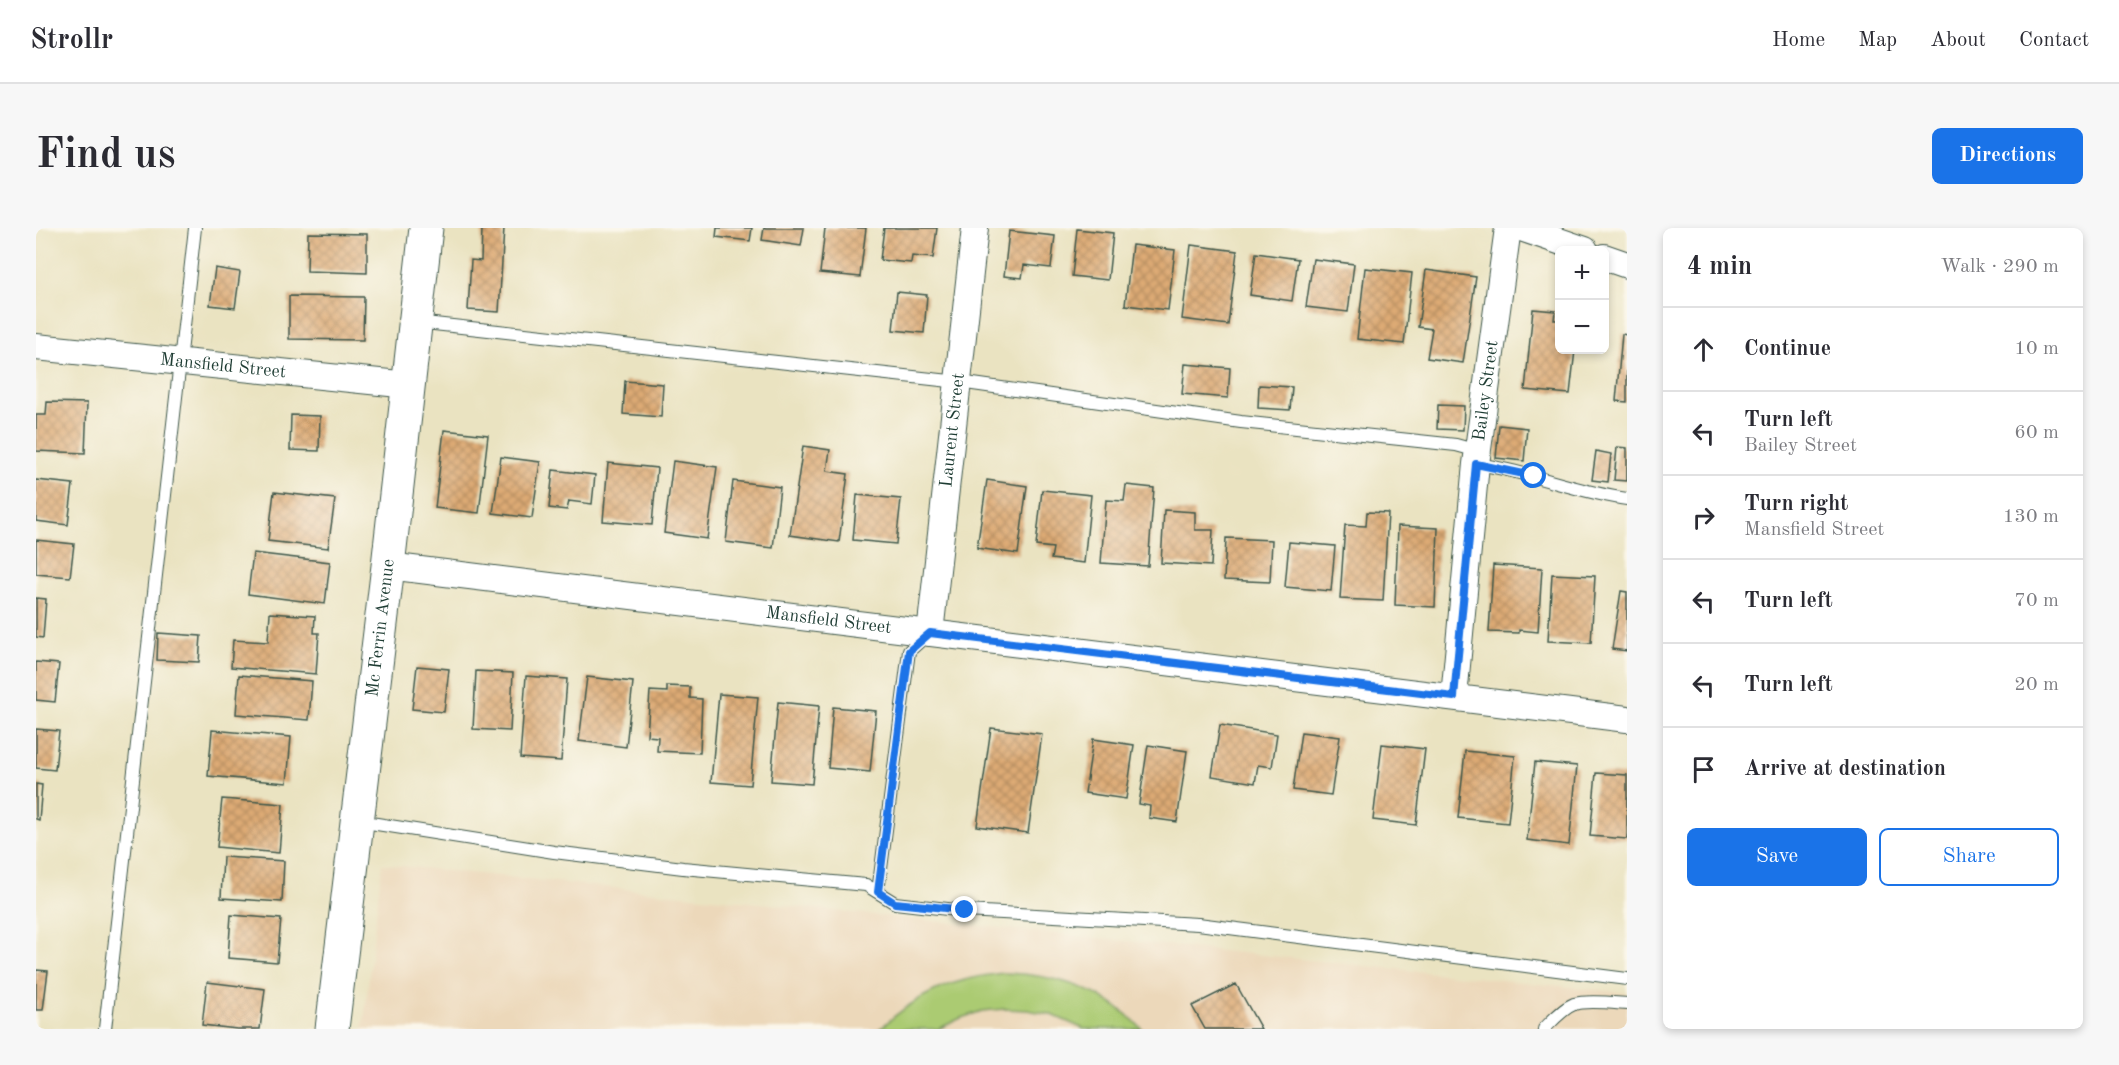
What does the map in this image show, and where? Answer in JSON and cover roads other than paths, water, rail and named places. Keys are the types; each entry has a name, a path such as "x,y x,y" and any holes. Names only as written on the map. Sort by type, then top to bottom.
{"street":[{"name":"Mc Ferrin Avenue","path":"332,1029 426,228"},
{"name":"Laurent Street","path":"930,633 975,228"},
{"name":"Bailey Street","path":"1454,697 1477,457 1508,228"},
{"path":"1521,228 1573,246"},
{"path":"1609,259 1627,266"},
{"name":"Mansfield Street","path":"36,347 409,385"},
{"name":"Mansfield Street","path":"388,566 1627,719"}],"lane":[{"path":"105,1029 195,228"},
{"path":"415,322 959,382 1240,422 1456,445 1477,457 1534,476 1602,496 1627,499"},
{"path":"878,892 909,651 930,633"},
{"path":"357,820 554,852 683,868 866,885 895,903 965,910 1198,924 1627,979"},
{"path":"1544,1029 1559,1014 1574,1004 1607,1002 1627,1004"}]}
